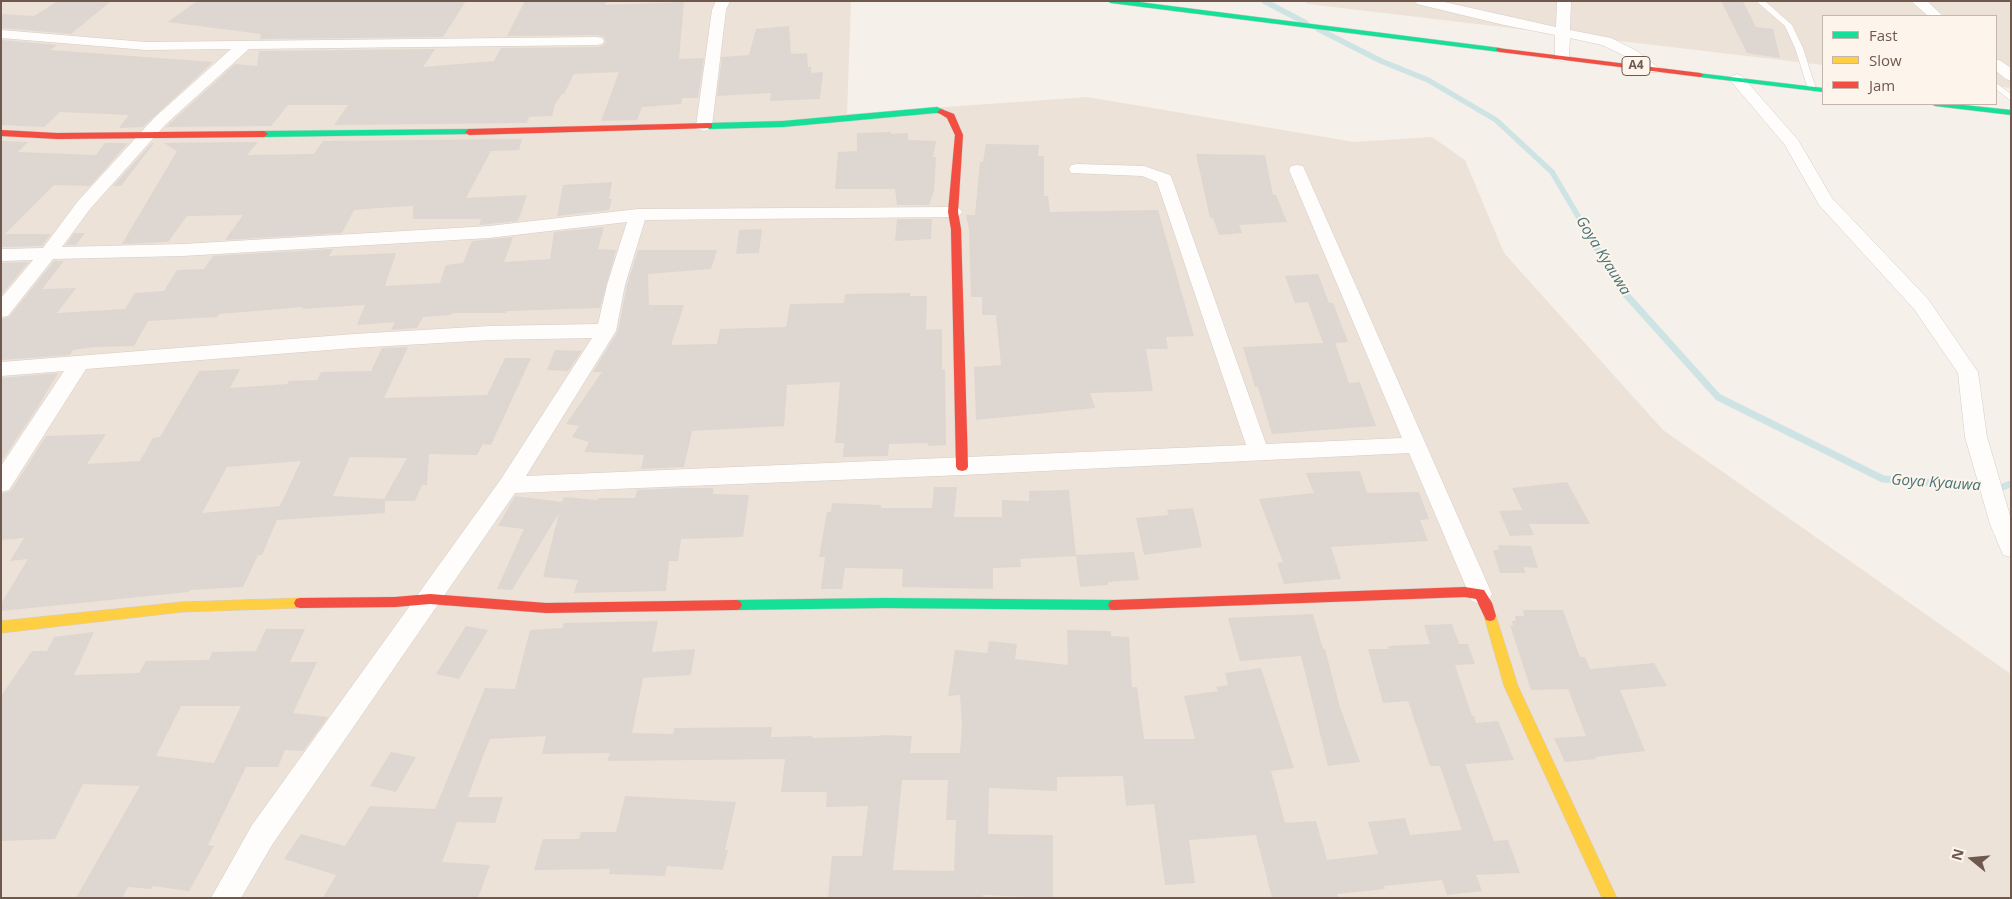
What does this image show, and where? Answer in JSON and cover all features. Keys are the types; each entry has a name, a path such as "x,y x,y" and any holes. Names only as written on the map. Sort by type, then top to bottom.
{"main road":[{"name":"A4","path":"1112,1 1818,89"},
{"path":"1943,105 2011,113"},
{"path":"1,133 57,136 549,130 783,124 937,110 951,116 959,136 953,212 956,229 962,467"},
{"path":"1,628 182,607 266,603 395,602 430,599 546,608 875,604 1134,605 1465,592 1480,594 1486,603 1511,686 1610,898"}],"street":[{"path":"704,126 719,10 723,1"},
{"path":"1422,1 1504,21 1606,41 1632,54 1652,68"},
{"path":"1562,57 1564,1"},
{"path":"1918,1 1935,15"},
{"path":"1,34 146,46 597,41"},
{"path":"1,311 48,254 84,205 147,135 160,121 246,44"},
{"path":"1997,65 2011,76"},
{"path":"1737,79 1792,142 1825,201 1921,304 1968,372 1976,437 2001,524 2011,548"},
{"path":"1077,169 1144,172 1164,179 1259,453"},
{"path":"1297,170 1480,594"},
{"path":"1,255 183,250 489,232 638,215 953,212"},
{"path":"225,898 262,835 509,485 606,332 616,286 638,215"},
{"path":"1,368 354,341 490,333 606,332"},
{"path":"1,484 80,363"},
{"path":"509,485 962,467 1416,445"}],"lane":[{"path":"1760,1 1788,25 1818,89"},
{"path":"1997,86 2011,99"}],"shaded area":[{"path":"1,1 851,1 847,114 1087,97 1354,142 1432,137 1465,160 1504,253 1663,430 2011,674 2011,898 1,898"},
{"path":"1305,1 2011,1 2011,88 1997,86 1997,15 1822,15 1822,65 1308,4"}],"building":[{"path":"58,1 111,1 71,34 1,28 1,14 34,16"},
{"path":"197,1 466,1 443,37 260,39 261,34 168,22"},
{"path":"525,1 607,1 605,5 684,2 679,59 704,58 698,98 682,98 681,104 642,107 637,120 601,121 619,72 574,74 564,94 555,104 552,116 529,117 527,123 334,125 348,105 288,105 271,126 166,127 235,64 257,66 259,51 435,49 423,67 494,61 501,48 597,47 602,46 606,42 604,37 597,35 507,36"},
{"path":"1721,1 1743,1 1756,27 1773,29 1780,58 1747,53"},
{"path":"789,26 791,54 807,53 808,67 811,67 811,73 823,72 820,99 770,101 771,93 717,96 722,57 749,55 756,29"},
{"path":"1,40 57,45 50,50 213,62 143,127 119,128 129,115 60,112 44,127 1,125"},
{"path":"891,132 891,134 908,133 908,140 936,141 933,157 936,157 934,191 929,205 897,205 895,189 835,189 838,152 857,151 857,133"},
{"path":"522,139 519,150 491,151 466,198 527,195 518,221 479,225 481,219 413,219 413,206 378,208 354,210 342,233 225,240 243,215 187,216 168,242 122,244 177,151 164,143 258,142 247,155 314,154 323,141"},
{"path":"1,141 28,142 18,152 96,155 105,143 128,143 90,186 54,185 5,234 51,234 42,246 1,247"},
{"path":"154,143 121,186 113,186"},
{"path":"986,144 1039,145 1038,156 1044,156 1044,196 1048,196 1050,212 1158,210 1194,336 1166,337 1168,349 1146,349 1153,391 1090,393 1095,408 976,420 974,367 1001,365 996,315 982,315 982,297 971,297 969,229 966,215 975,215 980,162 983,162"},
{"path":"1196,154 1265,155 1273,195 1276,195 1287,222 1239,225 1242,233 1219,235 1213,218 1210,218"},
{"path":"612,182 609,199 612,199 609,210 557,216 563,185"},
{"path":"897,219 932,219 931,239 895,241"},
{"path":"604,227 598,249 616,250 600,308 507,311 506,313 452,313 451,315 423,317 417,328 391,330 395,322 357,325 365,305 302,309 303,307 219,314 217,317 148,321 134,346 95,347 73,350 70,355 1,360 1,319 9,317 54,261 64,261 42,289 76,288 57,313 125,309 135,293 164,291 177,270 204,269 213,256 333,249 329,256 396,253 385,286 440,283 446,265 463,263 472,241 513,237 504,262 550,259 554,232"},
{"path":"762,229 759,253 736,254 739,230"},
{"path":"74,233 85,233 76,245 66,245"},
{"path":"638,250 717,250 711,269 648,274 649,305 684,305 671,345 717,344 720,329 786,327 790,304 844,303 845,294 910,293 910,296 927,296 926,330 942,329 942,370 945,369 946,445 928,446 928,443 889,444 888,456 843,457 844,443 835,443 840,382 787,385 784,426 692,431 684,467 641,469 644,455 584,452 589,442 572,437 579,426 566,424 602,372 593,372 618,331 627,285"},
{"path":"29,262 1,295 1,263"},
{"path":"1318,274 1329,303 1333,303 1348,342 1335,343 1349,383 1360,382 1376,426 1272,434 1258,387 1255,387 1243,347 1323,343 1308,302 1295,303 1285,276"},
{"path":"408,347 384,398 487,395 505,358 531,358 491,445 483,444 477,455 429,454 427,485 422,485 415,501 385,501 385,513 277,520 262,555 258,555 243,587 190,590 189,592 1,611 1,604 28,559 10,561 24,538 1,540 1,494 11,491 46,436 106,434 87,464 140,461 153,438 160,437 199,371 240,369 230,388 287,384 289,381 317,380 321,372 371,371 382,348","holes":["350,457 407,458 384,499 333,496","301,461 280,506 202,513 227,467"]},
{"path":"555,350 582,351 568,371 547,370"},
{"path":"58,373 37,408 1,462 1,378"},
{"path":"1360,471 1367,493 1419,492 1429,519 1420,520 1428,541 1331,547 1341,579 1284,584 1277,563 1283,562 1259,499 1314,493 1306,473"},
{"path":"1567,482 1590,524 1529,524 1528,522 1534,535 1510,536 1499,511 1522,510 1512,488"},
{"path":"934,487 957,487 954,517 1002,517 1002,500 1029,501 1029,491 1069,490 1076,556 1020,559 1021,567 993,568 993,589 902,587 903,569 845,568 842,589 821,589 825,557 819,557 827,512 831,512 832,503 881,505 881,508 932,508"},
{"path":"713,488 713,494 749,495 743,537 681,539 678,561 669,561 666,591 574,593 578,580 543,577 559,513 512,590 497,589 524,529 498,526 515,496 562,502 564,497 598,500 599,498 635,498 637,490"},
{"path":"1193,508 1202,547 1144,555 1136,518 1169,515 1167,510"},
{"path":"1498,545 1531,546 1538,568 1523,567 1526,573 1500,573 1493,550 1499,550"},
{"path":"1134,552 1139,580 1108,582 1108,585 1080,587 1076,555"},
{"path":"1523,610 1563,610 1580,657 1585,657 1590,669 1654,663 1667,686 1620,690 1645,751 1565,762 1554,738 1586,736 1568,689 1531,690 1510,625 1513,626 1512,621 1516,621 1515,616 1524,616"},
{"path":"1313,614 1323,649 1325,649 1340,707 1360,762 1328,766 1301,656 1240,661 1228,618"},
{"path":"658,621 652,652 695,649 691,675 643,678 632,733 673,734 674,728 772,727 771,737 912,736 910,753 960,753 962,726 960,695 948,696 955,650 987,653 989,641 1017,644 1015,659 1068,665 1067,630 1111,631 1111,636 1129,637 1132,687 1137,687 1144,739 1195,739 1184,696 1218,691 1216,687 1228,685 1225,673 1261,668 1294,768 1271,771 1285,823 1316,821 1327,860 1378,854 1368,822 1405,818 1410,835 1462,830 1440,766 1430,766 1408,701 1383,703 1368,649 1389,649 1388,646 1430,644 1424,625 1452,624 1459,644 1468,644 1475,664 1455,665 1472,716 1474,716 1476,723 1498,721 1514,760 1465,764 1494,841 1508,840 1520,873 1476,875 1482,891 1447,895 1442,880 1384,886 1385,889 1337,894 1338,898 1272,898 1256,835 1189,840 1195,883 1165,885 1154,804 1126,806 1123,776 1057,777 1057,791 989,788 988,834 1053,835 1053,898 983,895 983,898 828,898 832,856 862,856 868,806 826,807 827,792 781,792 785,759 607,761 610,753 542,754 546,736 490,739 468,797 503,797 495,823 457,822 442,862 490,865 478,898 323,898 336,875 284,859 301,834 345,846 370,806 435,809 485,688 515,689 530,630 562,628 564,623","holes":["902,780 948,780 946,820 956,820 954,871 893,870"]},
{"path":"466,626 488,630 459,679 436,674"},
{"path":"266,629 305,629 290,662 317,662 293,713 328,717 303,751 285,750 278,767 246,767 208,845 214,846 189,891 153,886 151,889 128,887 122,898 76,898 140,786 83,784 55,839 1,841 1,696 32,651 47,651 54,637 94,632 74,675 139,673 146,661 209,660 212,652 256,651","holes":["181,706 241,706 214,763 156,756"]},
{"path":"391,752 416,757 396,792 370,786"},
{"path":"625,796 736,802 725,850 728,850 723,870 667,866 665,876 609,874 610,869 534,870 543,839 579,839 581,832 616,832"}],"waterway":[{"name":"Goya Kyauwa","path":"1264,1 1306,23"},
{"name":"Goya Kyauwa","path":"1318,29 1381,61 1428,80 1496,120 1552,172 1588,233"},
{"name":"Goya Kyauwa","path":"1587,232 1621,289 1718,397 1883,479 2000,488 2011,484"}],"traffic: fast":[{"path":"1111,1 1500,50"},
{"path":"1700,75 1822,90"},
{"path":"1943,105 2011,113"},
{"path":"709,126 783,124 937,110 941,112"},
{"path":"264,134 469,132"},
{"path":"736,605 884,603 1114,605"}],"traffic: slow":[{"path":"1,627 182,607 300,603"},
{"path":"1490,616 1511,686 1610,898"}],"traffic: jam":[{"path":"1500,50 1700,75"},
{"path":"941,112 951,116 959,135 953,212 956,229 962,467"},
{"path":"469,132 709,126"},
{"path":"1,133 57,136 264,134"},
{"path":"1114,605 1465,592 1480,594 1486,603 1490,616"},
{"path":"300,603 395,602 430,599 546,608 736,605"}]}
